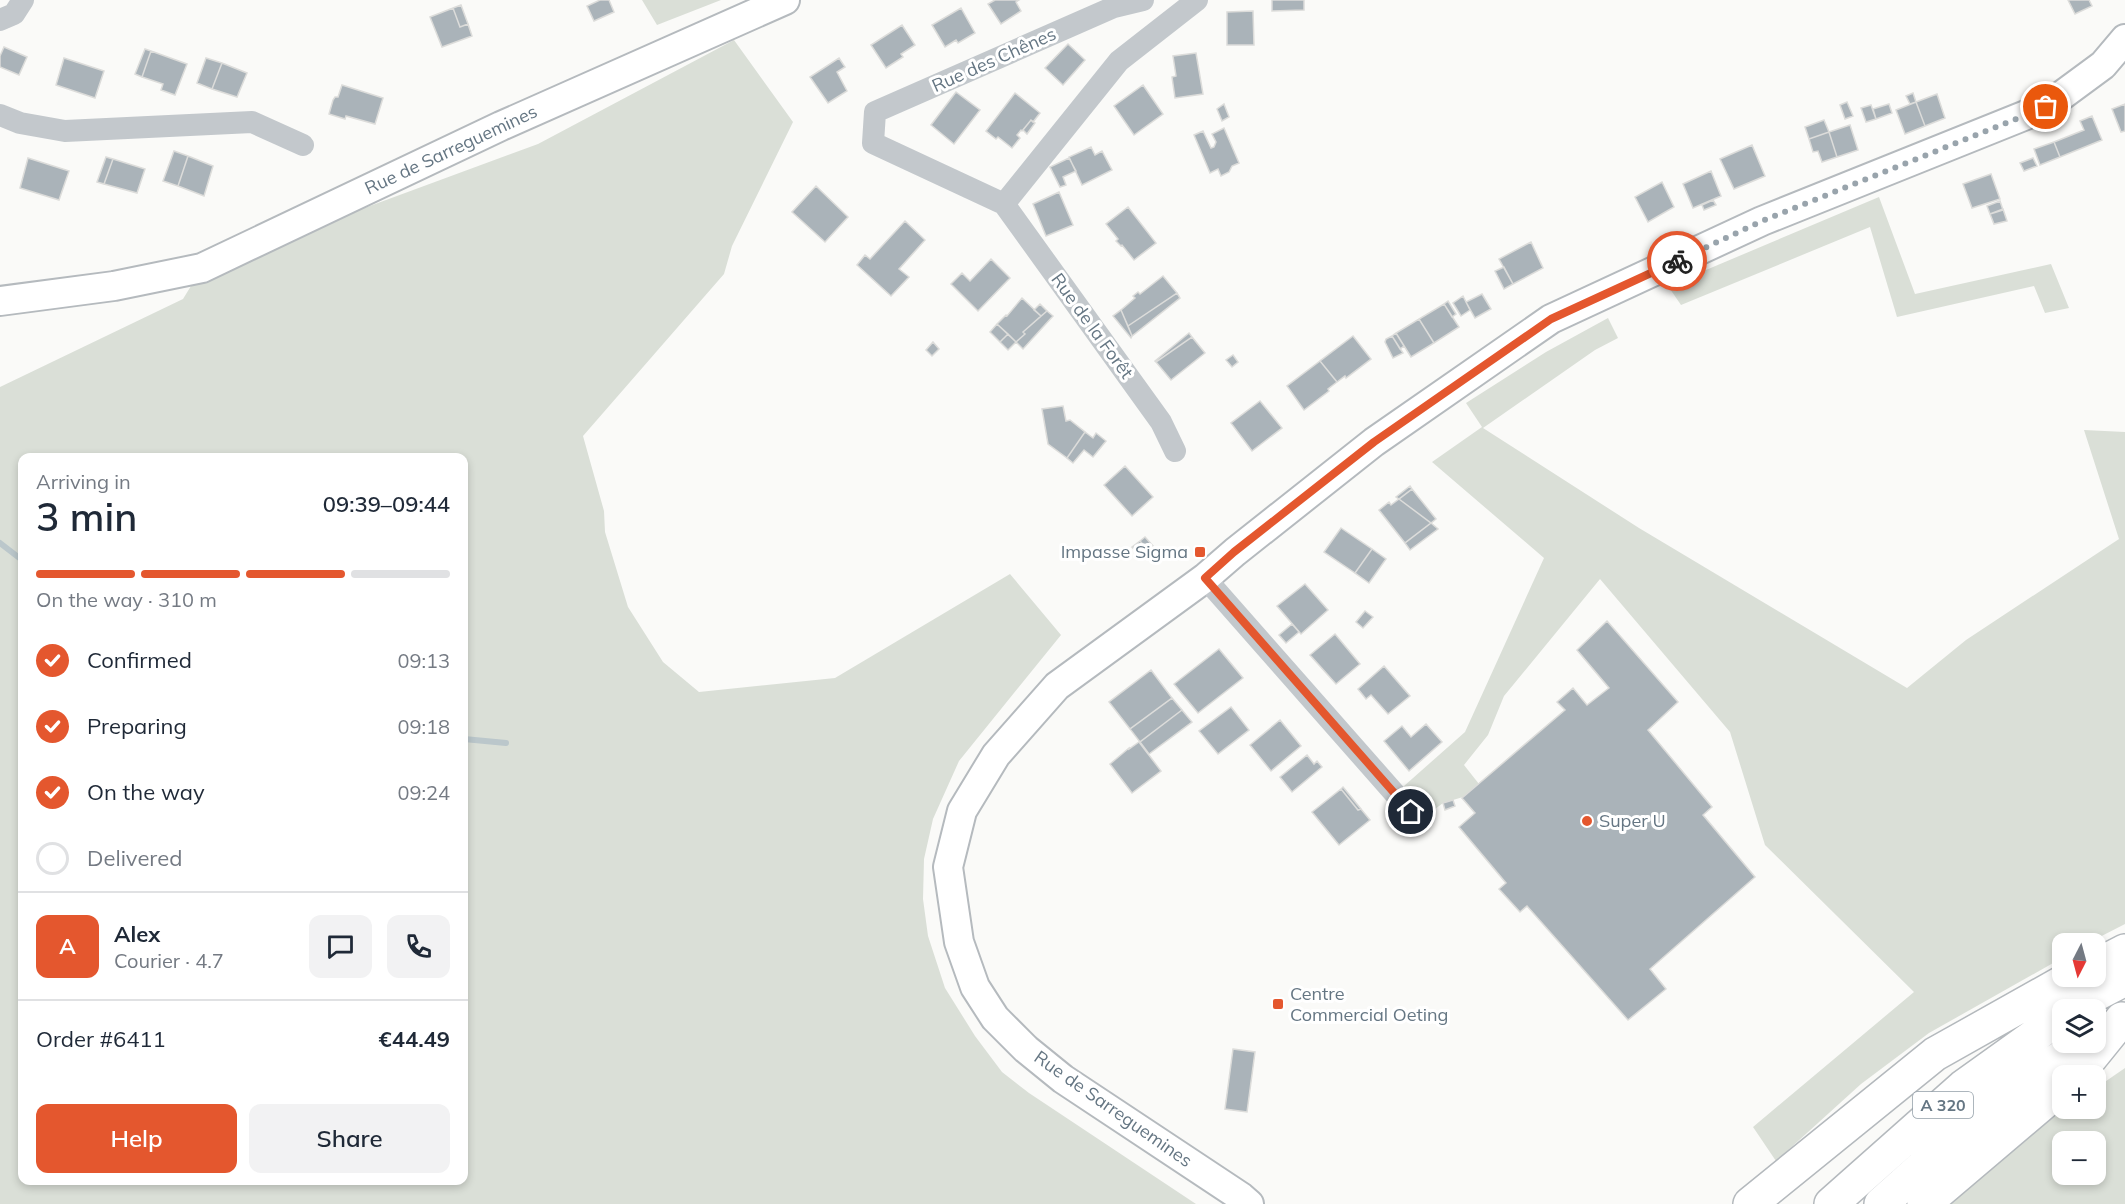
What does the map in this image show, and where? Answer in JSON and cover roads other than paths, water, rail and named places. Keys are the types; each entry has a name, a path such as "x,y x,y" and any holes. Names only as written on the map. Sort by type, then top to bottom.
{"highway":[{"path":"2106,961 2125,951"},
{"path":"2086,999 2125,979"},
{"path":"1750,1204 1935,1054 2054,987"},
{"name":"A 320","path":"1831,1204 1963,1087 2052,1023"},
{"path":"2084,1065 2114,1024"},
{"name":"A 320","path":"1881,1204 1984,1112 2068,1053"},
{"path":"1924,1204 2052,1095"}],"main road":[{"name":"Rue de Sarreguemines","path":"0,301 114,286 202,268 501,126 785,0"},
{"name":"Rue de Sarreguemines","path":"1249,1204 1063,1079 1026,1049 995,1018 975,987 959,942 948,867 962,811 996,755 1057,686 1205,578 1234,552 1374,442 1551,319 1762,221 2046,107 2103,65 2125,39"},
{"name":"Rue de Sarreguemines","path":"0,320 114,286"}],"street":[{"path":"0,20 14,14 23,0"},
{"name":"Rue des Chênes","path":"873,143 875,112 1114,7 1143,0"},
{"path":"1004,204 1119,61 1197,0"},
{"path":"10,119 65,131 252,122 303,145"},
{"name":"Rue de la Forêt","path":"873,143 1004,204 1161,422 1174,451"},
{"path":"1205,578 1411,812"}],"waterway":[{"path":"0,543 18,557"},
{"path":"468,739 506,743"}],"place":[{"name":"Impasse Sigma","path":"1200,552"},
{"name":"Super U","path":"1587,821"},
{"name":"Centre Commercial Oeting","path":"1278,1004"}]}
